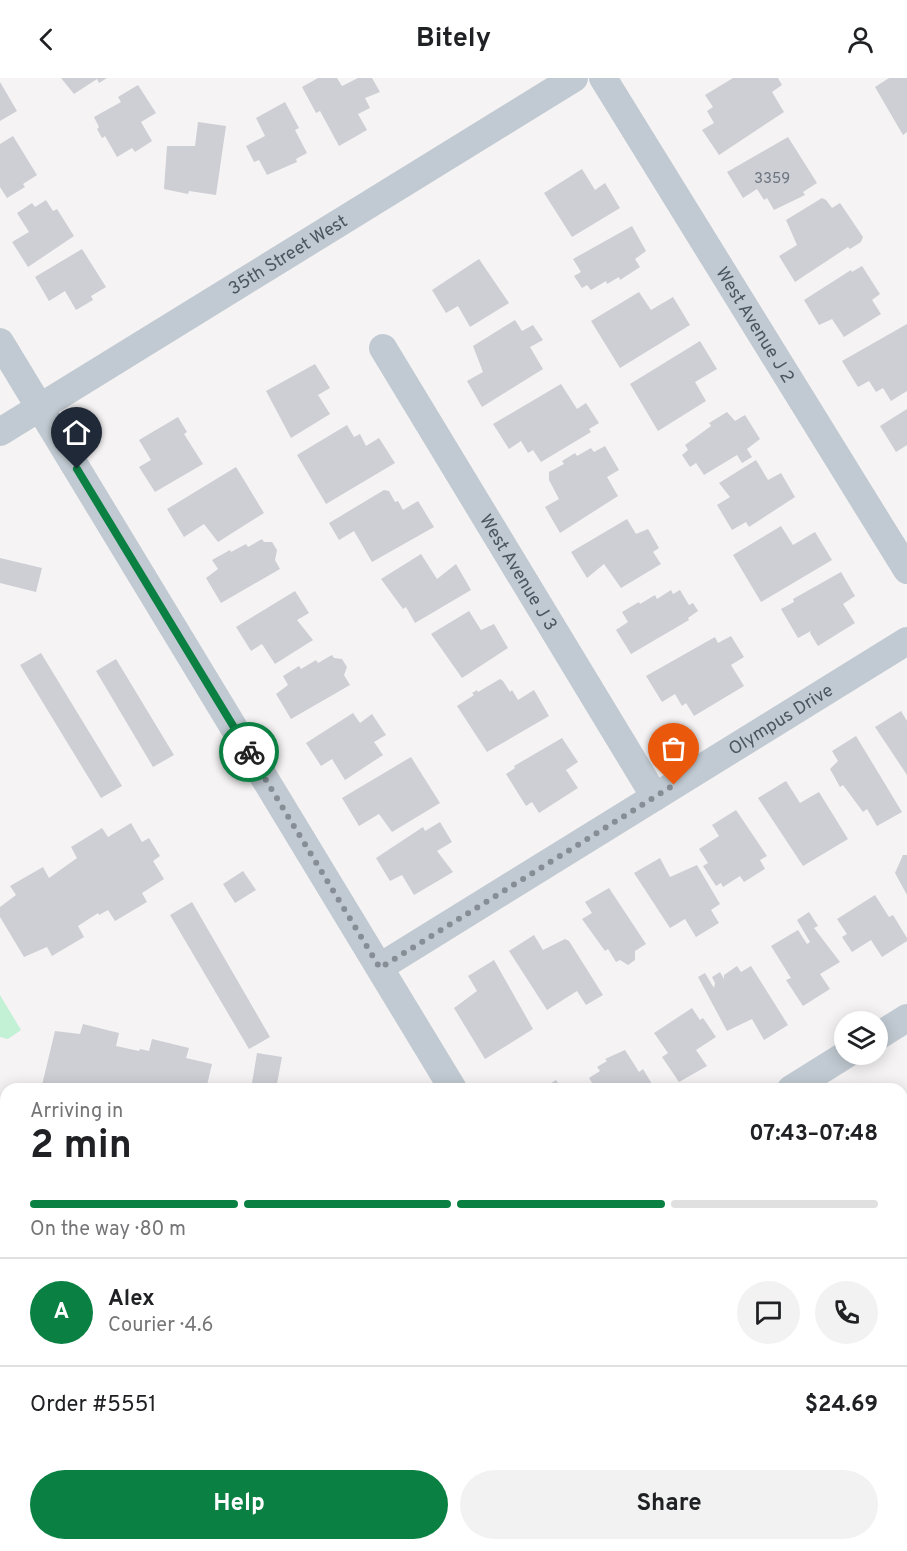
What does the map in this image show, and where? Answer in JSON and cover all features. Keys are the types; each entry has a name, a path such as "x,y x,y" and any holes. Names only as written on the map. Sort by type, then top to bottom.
{"street":[{"name":"35th Street West","path":"0,432 574,78"},
{"name":"West Avenue J 2","path":"603,78 907,570"},
{"path":"0,342 449,1083"},
{"name":"West Avenue J 3","path":"383,348 655,797"},
{"name":"Olympus Drive","path":"380,968 907,641"},
{"path":"888,1030 907,1018"},
{"path":"827,1080 839,1065"}],"green space":[{"path":"0,995 21,1030 8,1039 0,1037"}],"building":[{"path":"61,78 107,78 99,83 97,79 74,94"},
{"path":"318,78 337,78 342,86 358,78 372,78 380,92 365,98 370,108 358,114 367,130 339,146 320,111 316,113 302,87"},
{"path":"733,78 778,78 782,85 772,92 784,112 719,155 702,130 714,123 707,111 713,107 705,95"},
{"path":"889,78 907,78 907,132 903,135 875,87"},
{"path":"0,82 17,111 0,121"},
{"path":"138,85 156,113 141,122 152,141 135,152 132,148 117,157 105,136 102,138 94,117 121,102 118,97"},
{"path":"285,102 299,128 295,130 307,153 296,159 297,162 267,175 259,160 254,162 246,146 265,136 256,118"},
{"path":"198,122 226,126 216,195 189,191 188,194 164,189 167,146 195,146"},
{"path":"13,136 37,175 23,184 25,187 7,198 0,187 0,144"},
{"path":"788,137 817,183 803,192 805,195 774,210 767,198 764,200 757,189 743,198 727,172"},
{"path":"582,169 595,190 605,183 620,208 572,237 544,193"},
{"path":"822,198 832,208 840,203 863,237 861,242 850,249 848,247 795,282 779,256 797,245 786,220"},
{"path":"46,200 53,211 57,209 74,236 28,267 12,242 29,232 17,213 32,203 35,207"},
{"path":"632,226 646,251 635,259 640,267 620,280 619,277 607,284 606,281 591,290 587,285 582,288 574,276 581,272 573,259"},
{"path":"82,249 106,287 91,296 93,300 76,310 65,291 49,301 35,277"},
{"path":"479,259 509,303 470,327 458,306 446,313 432,290"},
{"path":"862,266 880,294 872,300 881,314 844,337 832,319 819,325 804,300 851,270 852,272"},
{"path":"639,292 651,310 673,297 690,325 620,368 591,321"},
{"path":"515,320 522,331 533,325 543,340 530,347 543,369 482,407 467,381 483,372 473,346"},
{"path":"907,324 907,391 891,401 883,388 876,392 869,381 858,387 842,361"},
{"path":"700,341 717,369 695,382 706,401 658,431 630,384"},
{"path":"315,364 330,388 318,395 330,414 291,438 266,391"},
{"path":"561,384 577,409 586,403 599,423 589,429 591,432 541,462 533,450 528,453 521,441 509,449 493,424"},
{"path":"907,409 907,445 896,452 880,426"},
{"path":"727,412 735,421 745,415 760,439 747,449 752,457 742,463 737,455 704,475 696,463 690,467 682,455 688,450 685,445 711,426 709,423"},
{"path":"178,417 187,432 184,434 203,464 155,492 139,467 151,460 139,440"},
{"path":"347,425 354,437 360,434 366,446 379,438 395,463 326,504 297,455"},
{"path":"605,446 619,470 607,477 618,496 560,533 545,507 559,499 549,480 549,472 564,464 562,461 575,453 577,456 591,448 594,452"},
{"path":"756,460 768,480 781,473 795,497 749,527 746,522 732,530 717,505 730,497 719,483"},
{"path":"236,467 264,513 218,542 204,524 184,537 167,509"},
{"path":"384,490 389,491 403,510 418,501 434,527 372,562 354,531 339,540 329,523"},
{"path":"627,519 636,534 648,529 659,548 653,552 661,564 621,588 604,564 587,578 571,552"},
{"path":"781,526 793,545 815,532 832,560 761,602 733,555"},
{"path":"262,539 264,542 272,542 277,550 275,560 280,569 221,603 206,578 218,569 212,560 230,550 231,552 246,544 248,547"},
{"path":"421,554 437,579 456,564 471,590 415,623 406,607 403,609 381,579"},
{"path":"0,558 42,568 36,592 0,583"},
{"path":"841,572 855,596 843,604 855,623 818,646 811,631 798,638 781,609 794,602 793,599"},
{"path":"671,590 673,594 680,590 689,605 693,603 698,611 688,618 689,620 631,654 616,630 628,622 622,612 655,595 657,599"},
{"path":"295,591 309,613 297,620 313,640 275,664 262,644 251,651 236,627"},
{"path":"469,611 481,630 494,624 508,648 462,678 431,634"},
{"path":"731,636 744,657 731,665 744,686 694,716 686,703 682,706 675,694 662,702 646,676 715,637 718,643"},
{"path":"41,653 122,786 101,798 20,665"},
{"path":"332,655 334,658 342,659 347,667 344,675 350,685 291,719 276,694 288,685 283,676 299,666 301,669 316,660 318,663"},
{"path":"116,659 174,755 153,767 96,671"},
{"path":"500,679 510,692 512,690 518,700 534,690 549,716 487,752 457,706 474,695 472,693"},
{"path":"901,711 907,721 907,775 875,727"},
{"path":"353,713 360,723 372,714 386,735 374,742 383,755 345,780 332,759 321,766 306,743"},
{"path":"856,736 902,812 877,826 867,809 863,812 843,785 840,787 830,769 838,761 832,751"},
{"path":"562,738 578,762 566,770 578,788 539,813 532,802 526,806 506,774 515,768 514,766"},
{"path":"411,757 440,803 392,832 379,814 359,826 342,798"},
{"path":"786,781 800,803 819,792 848,839 803,866 758,798"},
{"path":"736,810 767,856 760,860 765,869 744,882 740,876 723,887 721,883 716,886 703,866 708,863 699,849 719,836 712,825"},
{"path":"440,822 452,842 437,851 453,872 414,895 402,875 390,881 376,858 423,827 425,831"},
{"path":"131,823 142,842 149,838 160,856 153,861 164,879 142,893 147,902 115,921 108,910 99,915 98,913 78,926 84,937 52,956 47,947 24,957 0,917 0,907 16,895 10,886 43,867 49,878 77,858 71,847 102,828 108,837"},
{"path":"903,855 907,855 907,895 895,873"},
{"path":"660,858 670,877 697,865 720,904 711,910 719,923 696,937 685,919 670,928 634,873"},
{"path":"243,871 256,890 235,903 223,884"},
{"path":"609,888 646,944 635,951 635,960 628,965 620,960 616,962 608,949 605,951 582,919 592,913 585,902"},
{"path":"875,895 889,917 893,915 907,938 907,941 882,957 871,940 852,952 842,937 847,934 837,919"},
{"path":"192,902 270,1037 249,1049 170,915"},
{"path":"809,912 818,926 814,928 840,962 820,974 830,989 803,1006 786,980 791,978 771,946 798,930 807,944 810,942 797,920"},
{"path":"534,935 543,950 565,939 569,941 603,995 586,1005 577,991 547,1010 509,951"},
{"path":"494,960 533,1029 485,1059 454,1008 477,991 468,976"},
{"path":"737,966 741,972 751,966 788,1025 764,1040 752,1019 727,1031 698,977 705,973 714,988 715,983 712,977 720,972 724,979 724,975"},
{"path":"692,1008 700,1020 703,1018 716,1037 696,1050 707,1066 679,1082 662,1057 668,1053 654,1033"},
{"path":"83,1024 119,1033 116,1046 149,1051 152,1039 189,1048 186,1058 212,1064 207,1083 42,1083 55,1031 80,1034"},
{"path":"625,1050 639,1072 643,1069 651,1083 592,1083 589,1078 600,1071 597,1067 607,1061 605,1059"},
{"path":"257,1053 282,1057 277,1083 252,1083"}],"way so far":[{"path":"249,752 380,968 674,785"}],"route":[{"path":"77,469 249,752"}]}
